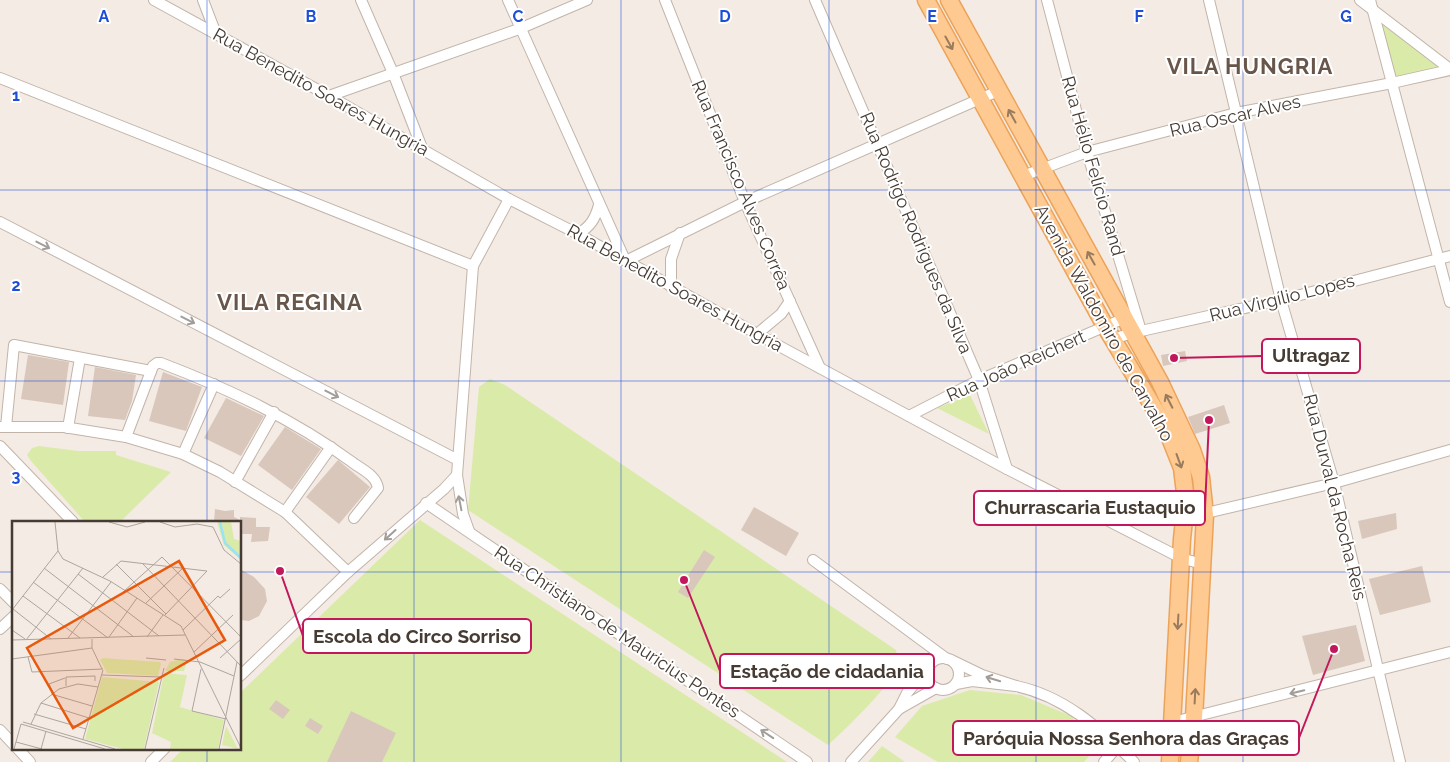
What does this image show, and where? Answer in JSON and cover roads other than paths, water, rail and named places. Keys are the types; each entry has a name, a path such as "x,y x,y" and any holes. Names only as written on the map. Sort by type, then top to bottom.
{"main road":[{"name":"Avenida Waldomiro de Carvalho","path":"926,0 1109,333 1166,428 1182,468 1185,518 1181,558 1170,762"},
{"name":"Avenida Waldomiro de Carvalho","path":"949,0 1124,318 1137,332 1192,450 1201,477 1205,515 1194,718 1189,762"}],"street":[{"name":"Rua Benedito Soares Hungria","path":"154,0 329,96 510,199 578,234 757,334 1007,469 1181,558 1202,564"},
{"path":"203,0 216,34"},
{"path":"361,0 393,73 422,148"},
{"path":"508,0 625,261 745,202 998,91"},
{"path":"329,96 520,29 587,0"},
{"name":"Rua Francisco Alves Corrêa","path":"665,0 745,202 820,368"},
{"name":"Rua Rodrigo Rodrigues da Silva","path":"815,0 979,380 1007,469"},
{"name":"Rua Hélio Felício Rand","path":"1047,0 1137,332"},
{"name":"Rua Durval da Rocha Reis","path":"1209,0 1281,300 1334,483 1400,762"},
{"path":"1360,0 1371,4 1450,69"},
{"path":"1371,4 1450,302"},
{"name":"Rua Oscar Alves","path":"1023,176 1087,152 1236,113 1392,83 1450,69"},
{"path":"0,78 473,266"},
{"path":"469,531 463,514 457,475 473,266 510,199"},
{"path":"578,234 590,227 599,205"},
{"path":"0,222 458,460"},
{"path":"671,286 671,259 680,233"},
{"name":"Rua Virgílio Lopes","path":"1109,333 1137,332 1281,300 1450,256"},
{"path":"757,334 781,314 790,301"},
{"name":"Rua João Reichert","path":"910,416 979,380 1109,333 1124,318"},
{"path":"151,371 14,345 3,427 68,428 126,438 183,454 285,512 348,572"},
{"path":"68,428 80,358"},
{"path":"126,438 151,371 157,362 161,363 214,384 274,412 331,447 377,482 378,488 354,518"},
{"path":"183,454 214,384"},
{"path":"235,482 274,412"},
{"path":"0,446 72,521"},
{"path":"285,512 331,447"},
{"path":"1185,518 1205,515 1334,483 1450,450"},
{"path":"241,675 348,572 457,475"},
{"name":"Rua Christiano de Mauricius Pontes","path":"426,503 807,762"},
{"path":"814,560 949,660 982,675 1052,696 1077,711 1134,762"},
{"path":"0,588 12,601"},
{"path":"0,629 12,618"},
{"path":"1173,722 1450,652"},
{"path":"850,762 899,709 907,693 937,659 949,660 959,673 956,684"},
{"path":"929,666 928,680 936,688"},
{"path":"899,709 936,688 946,689 956,684 972,681 1016,686"},
{"path":"0,730 12,743"},
{"path":"1104,762 1118,746"},
{"path":"19,750 30,762"},
{"path":"151,762 159,750"}],"place":[{"name":"Ultragaz","path":"1174,358"},
{"name":"Churrascaria Eustaquio","path":"1209,420"},
{"name":"Escola do Circo Sorriso","path":"280,571"},
{"name":"Estação de cidadania","path":"684,580"},
{"name":"Paróquia Nossa Senhora das Graças","path":"1334,649"}],"district":[{"name":"VILA HUNGRIA","path":"1250,66"},
{"name":"VILA REGINA","path":"290,302"}]}
